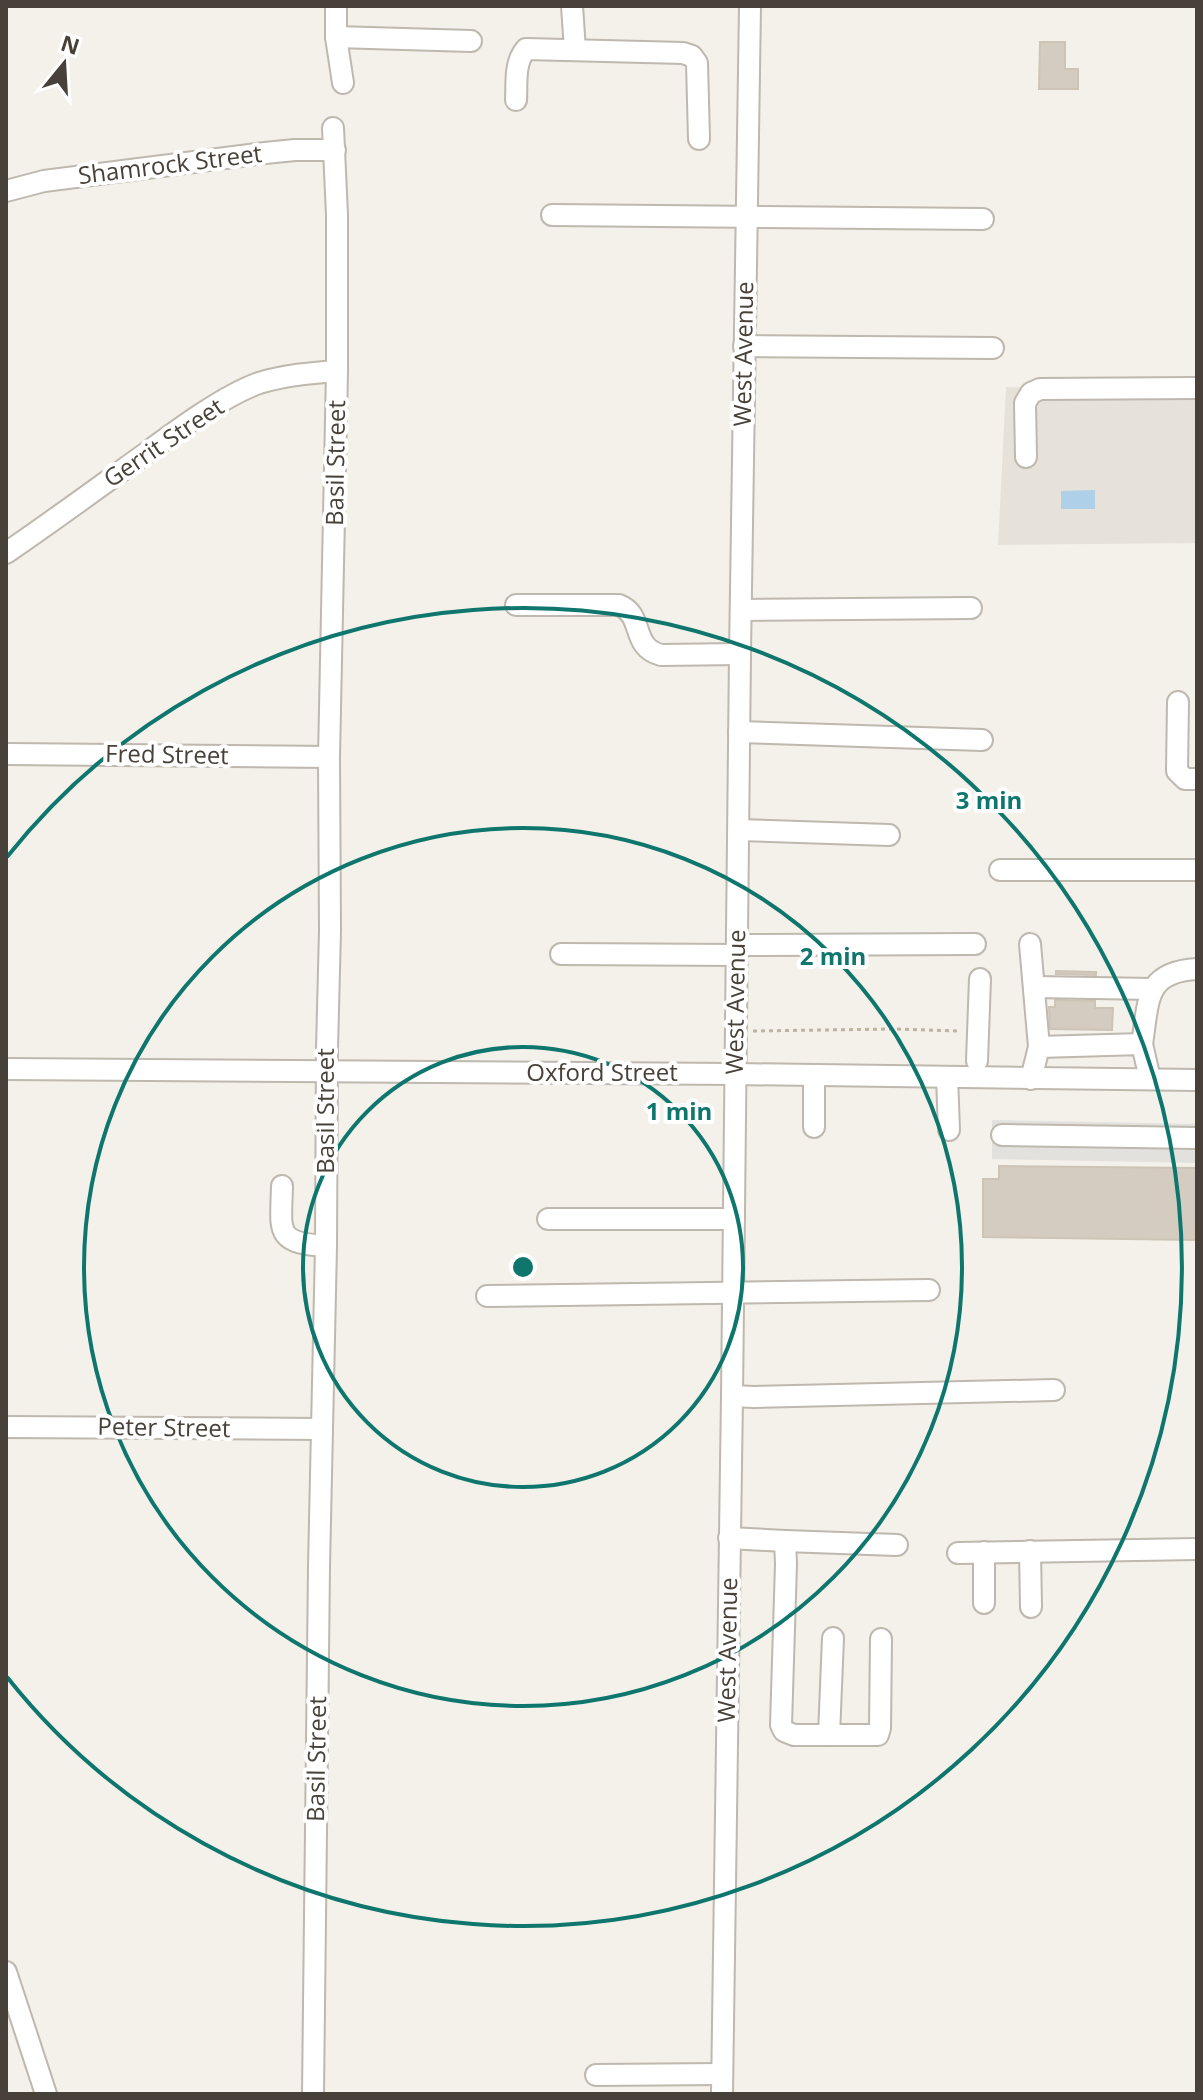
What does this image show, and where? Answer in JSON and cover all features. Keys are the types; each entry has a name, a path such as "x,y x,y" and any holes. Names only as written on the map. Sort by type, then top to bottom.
{"street":[{"path":"336,6 336,37 343,83"},
{"path":"572,6 575,50"},
{"name":"West Avenue","path":"722,2084 750,6"},
{"path":"336,37 471,41"},
{"path":"516,100 517,65 526,49 683,53 692,56 697,63 699,139"},
{"name":"Basil Street","path":"313,2094 330,931 329,757 337,371 337,215 333,128"},
{"name":"Shamrock Street","path":"6,191 44,181 107,173 280,152 335,150"},
{"path":"552,215 983,219"},
{"path":"744,346 993,348"},
{"name":"Gerrit Street","path":"6,553 166,439 233,396 279,377 337,371"},
{"path":"1026,457 1025,403 1031,393 1040,389 1197,388"},
{"path":"516,605 619,605 631,612 643,645 654,653 740,654"},
{"path":"741,610 971,608"},
{"path":"1178,702 1187,738 1177,771 1185,779 1197,779"},
{"path":"739,732 982,740"},
{"name":"Fred Street","path":"6,754 329,757"},
{"path":"739,830 889,835"},
{"path":"1000,870 1197,870"},
{"path":"561,954 975,944"},
{"path":"1030,944 1039,1047 1031,1079"},
{"path":"1150,1079 1142,1044 1153,989 1159,980 1171,972 1197,969"},
{"path":"977,1061 980,979"},
{"path":"1034,987 1153,989"},
{"path":"1039,1047 1142,1044"},
{"name":"Oxford Street","path":"6,1069 1197,1080"},
{"path":"814,1075 814,1127"},
{"path":"947,1077 949,1130"},
{"path":"1002,1135 1197,1138"},
{"path":"282,1186 283,1232 294,1242 326,1246"},
{"path":"548,1219 734,1219"},
{"path":"487,1296 929,1290"},
{"path":"732,1396 1054,1390"},
{"name":"Peter Street","path":"6,1427 322,1429"},
{"path":"729,1538 897,1545"},
{"path":"785,1541 781,1725 784,1731 788,1734 876,1736 880,1732 881,1639"},
{"path":"958,1553 1197,1549"},
{"path":"1030,1551 1031,1607"},
{"path":"984,1552 984,1603"},
{"path":"829,1735 833,1638"},
{"path":"6,1972 46,2094"},
{"path":"596,2075 722,2084"}],"path":[{"path":"762,1031 893,1029 978,1032"}],"shaded area":[{"path":"1006,387 1197,390 1197,543 998,545"},
{"path":"992,1120 1197,1124 1197,1163 992,1159"}],"water":[{"path":"1095,490 1095,509 1061,509 1061,491"}],"building":[{"path":"1040,42 1065,42 1065,69 1078,69 1078,89 1039,89"},
{"path":"1056,971 1096,972 1096,975 1056,974"},
{"path":"1055,1000 1095,1001 1095,1008 1113,1008 1112,1030 1050,1029 1049,1007 1055,1007"},
{"path":"999,1166 1197,1168 1197,1240 983,1237 983,1179 999,1179"}]}
